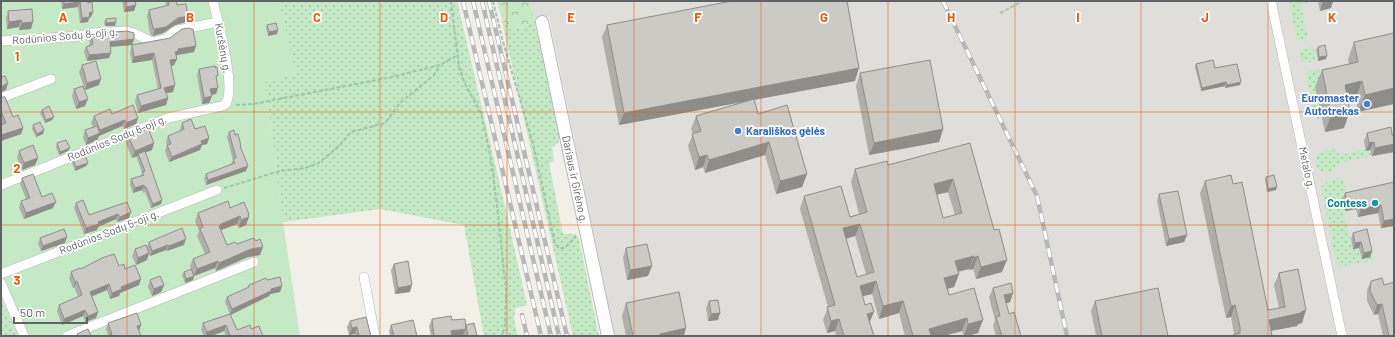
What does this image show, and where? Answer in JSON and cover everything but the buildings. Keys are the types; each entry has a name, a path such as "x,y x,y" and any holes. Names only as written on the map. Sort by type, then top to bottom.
{"street":[{"name":"Kuršėnų g.","path":"213,1 228,74 228,99"},
{"name":"Metalo g.","path":"1271,1 1342,336"},
{"name":"Rodūnios Sodų 8-oji g.","path":"1,41 79,36 93,33 126,31 134,33 152,42 166,39 178,30 218,22"},
{"name":"Dariaus ir Girėno g.","path":"542,22 608,336"},
{"path":"1,98 51,79"},
{"name":"Rodūnios Sodų 6-oji g.","path":"1,185 168,118 222,106 228,99"},
{"name":"Rodūnios Sodų 5-oji g.","path":"1,274 218,190"},
{"path":"68,336 254,262"},
{"path":"364,277 375,336"},
{"path":"1,283 24,336"}],"path":[{"path":"451,1 459,67 465,84 481,113 492,167 506,290 505,325 502,336"},
{"path":"493,1 533,144 555,244 559,248 565,248 574,236 586,231"},
{"path":"1000,13 1023,1"},
{"path":"228,99 231,105 253,104 392,77 440,65 458,56"},
{"path":"218,190 280,171 305,168 317,164 338,147 351,132 385,123 400,103 434,75 440,65"}],"shaded area":[{"path":"530,1 1394,1 1394,336 615,336 549,17 534,20"}],"green space":[{"path":"1,1 279,1 296,74 265,82 283,222 300,336 17,336 1,297"},
{"path":"279,1 457,1 527,305 515,308 514,320 518,336 484,336 464,225 380,209 283,222 265,82 295,74"},
{"path":"497,1 530,1 534,20 526,26 511,28 504,22"},
{"path":"1289,1 1314,1 1301,4 1308,39 1297,41"},
{"path":"501,17 505,24 522,28 534,20 537,34 539,34 560,135 560,139 556,145 552,147 554,161 549,163 563,234 576,234 579,239 599,336 573,336"},
{"path":"1313,46 1316,60 1306,63 1301,61 1301,49"},
{"path":"1339,67 1316,87 1321,120 1320,123 1313,110 1306,75 1309,71"},
{"path":"1333,149 1341,155 1365,149 1370,150 1372,156 1335,164 1336,171 1323,172 1316,166 1316,157 1322,151"},
{"path":"1340,178 1345,183 1349,207 1343,212 1353,249 1355,250 1372,246 1374,260 1340,267 1337,264 1321,188 1327,182"},
{"path":"1,297 17,336 1,336"}],"railway":[{"path":"463,1 541,336"},
{"path":"473,1 551,336"},
{"path":"482,1 559,336"},
{"path":"489,1 567,336"},
{"path":"943,1 1037,196 1067,336"},
{"path":"522,315 527,336"}],"place":[{"name":"Euromaster Autotrekas","path":"1367,104"},
{"name":"Karališkos gėlės","path":"738,131"},
{"name":"Contess","path":"1375,203"}]}
